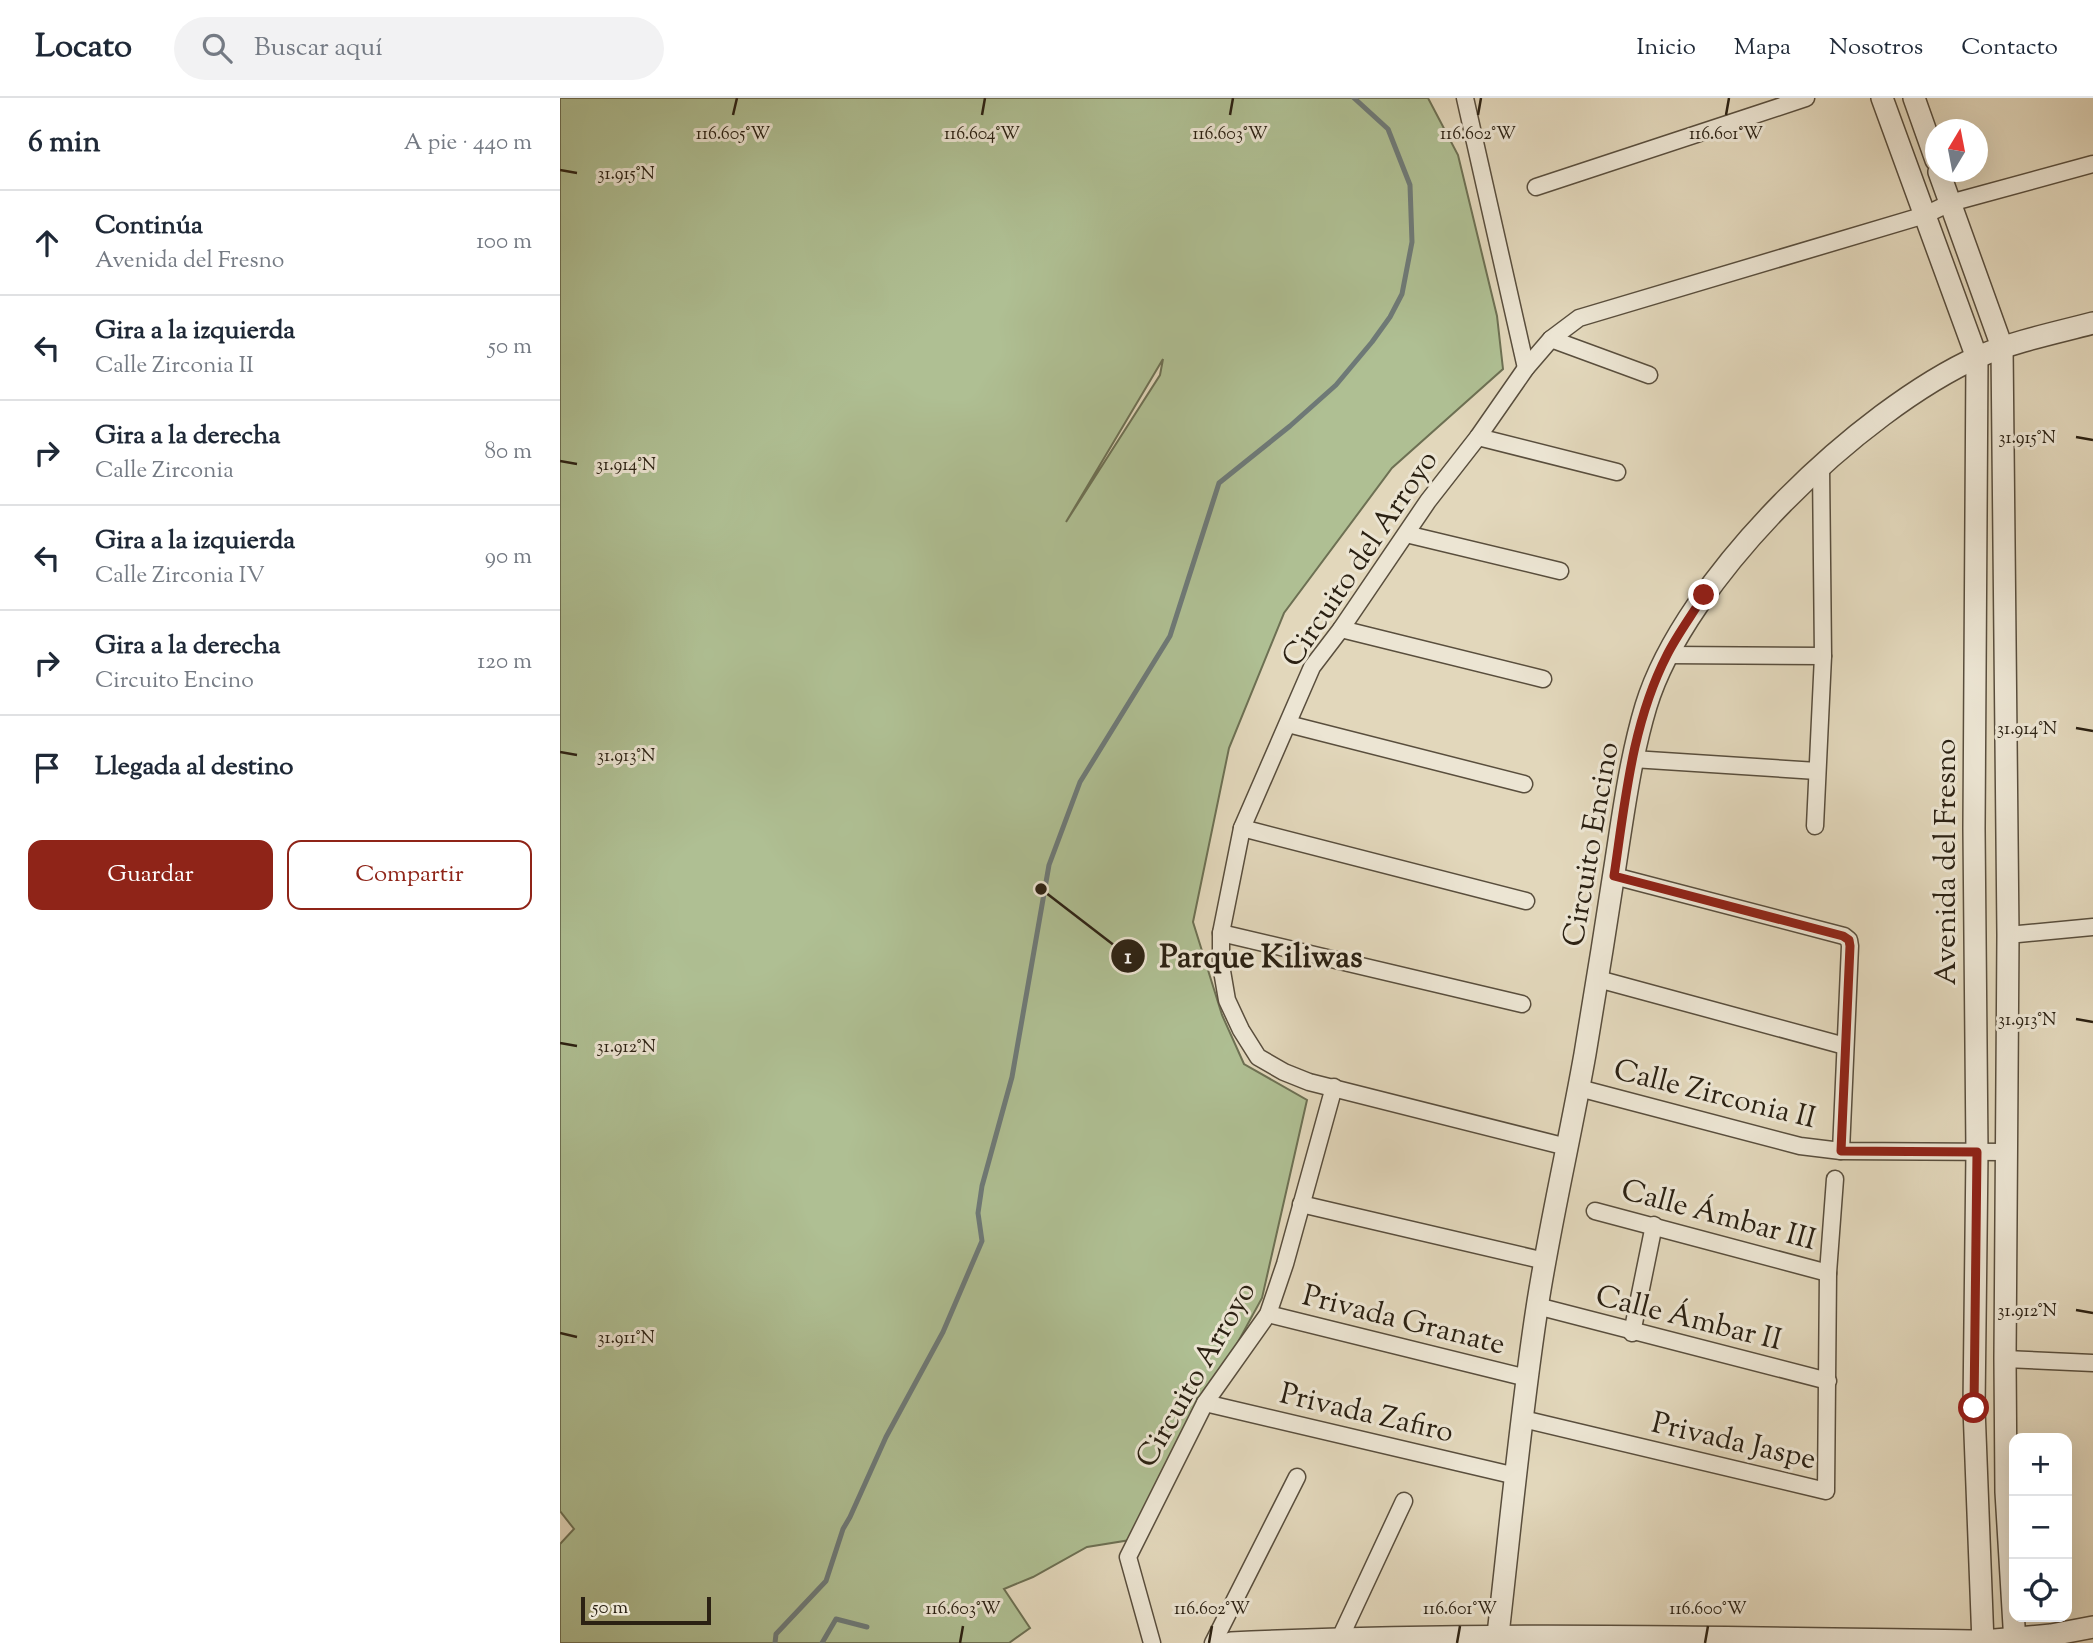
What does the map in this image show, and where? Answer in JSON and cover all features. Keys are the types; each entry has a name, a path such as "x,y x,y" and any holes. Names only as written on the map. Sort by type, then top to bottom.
{"street":[{"path":"1465,98 1526,369"},
{"path":"1536,187 1806,98"},
{"name":"Avenida del Fresno","path":"1882,98 1976,358 1974,829 1977,1152 1974,1408 1983,1642"},
{"path":"1914,98 1925,129"},
{"name":"Circuito del Arroyo","path":"1567,1147 1296,1077 1258,1057 1241,1030 1227,1000 1221,965 1221,933 1242,828 1312,667 1526,369 1551,340 1578,318 1925,215 1951,203 2093,164"},
{"name":"Avenida del Fresno","path":"1943,182 2003,347 2007,935 2006,1492 2014,1641"},
{"name":"Circuito Encino","path":"1497,1639 1537,1306 1598,979 1633,759 1646,705 1667,655 1704,595 1738,552 1821,466 1905,398 1976,358 2003,347 2093,323"},
{"path":"1551,340 1649,375"},
{"path":"1478,437 1617,472"},
{"path":"1815,826 1823,656 1821,466"},
{"path":"1406,534 1560,570"},
{"path":"1341,629 1544,679"},
{"path":"1667,655 1823,656"},
{"path":"1288,724 1524,784"},
{"path":"1633,759 1817,771"},
{"path":"1242,828 1526,901"},
{"path":"1614,876 1843,936 1849,940 1841,1151"},
{"path":"2007,935 2093,927"},
{"path":"1221,933 1522,1004"},
{"path":"1598,979 1846,1046"},
{"name":"Circuito Arroyo","path":"1152,1643 1128,1557 1205,1403 1268,1314 1285,1264 1334,1087"},
{"name":"Calle Zirconia II","path":"1579,1087 1800,1146 1841,1151 2007,1152"},
{"path":"1828,1381 1828,1273 1835,1179"},
{"path":"1301,1204 1545,1261"},
{"name":"Calle Ámbar III","path":"1595,1210 1828,1273"},
{"path":"1632,1332 1654,1225"},
{"name":"Calle Ámbar II","path":"1537,1306 1828,1381"},
{"name":"Privada Granate","path":"1268,1314 1527,1378"},
{"path":"2005,1359 2093,1363"},
{"name":"Privada Jaspe","path":"1523,1419 1826,1491 1828,1381"},
{"name":"Privada Zafiro","path":"1205,1403 1516,1476"},
{"path":"1213,1643 1297,1477"},
{"path":"1340,1638 1404,1501"},
{"path":"1231,1643 1340,1638 1983,1642 2014,1641 2093,1627"}],"green space":[{"path":"560,98 1428,98 1458,155 1497,316 1503,369 1392,468 1284,613 1229,748 1193,922 1222,1015 1244,1064 1307,1100 1262,1298 1130,1540 1087,1547 1033,1577 1004,1589 1030,1628 1009,1643 560,1643 560,1544 574,1529 560,1511","holes":["1163,359 1160,375 1066,522"]}],"waterway":[{"path":"775,1643 776,1634 826,1581 843,1529 886,1437 943,1332 982,1241 978,1213 982,1186 1012,1077 1049,865 1080,782 1170,636 1219,483 1336,385 1372,342 1402,294 1412,242 1410,185 1388,129 1354,98"},
{"path":"822,1643 836,1619 867,1627"}],"place":[{"name":"Parque Kiliwas","path":"1041,889"}],"route":[{"path":"1704,595 1667,655 1646,705 1626,789 1614,876 1843,936 1849,940 1841,1151 1977,1152 1974,1408"}]}
